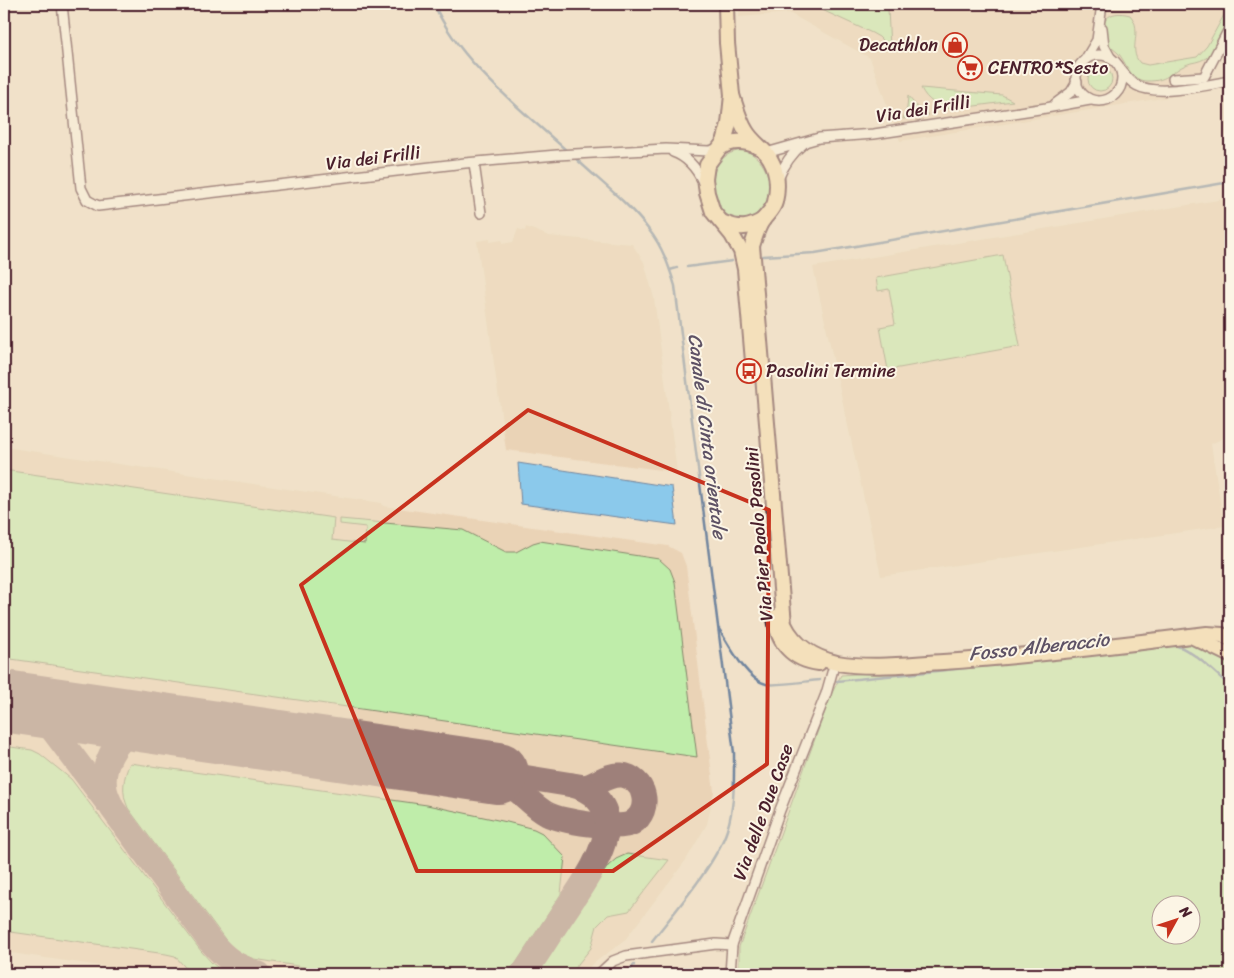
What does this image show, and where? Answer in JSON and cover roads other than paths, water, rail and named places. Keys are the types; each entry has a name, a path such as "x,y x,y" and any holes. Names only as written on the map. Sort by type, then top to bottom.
{"main road":[{"name":"Via Pier Paolo Pasolini","path":"726,4 727,43 732,95 726,138 708,165 705,179 706,193 713,212 724,223 741,251 745,269 776,624 779,636 791,652 802,659 817,664 835,662"},
{"name":"Via Pier Paolo Pasolini","path":"732,95 746,131 772,162 778,181 775,202 756,231 752,246 784,624 789,634 800,646 816,655 835,662"},
{"path":"720,148 732,142 742,142 752,144 763,150"},
{"path":"724,223 743,228 763,220"},
{"path":"835,662 875,666 1005,658 1207,634 1228,636"},
{"path":"1190,636 1230,654"}],"street":[{"name":"Via dei Frilli","path":"62,4 81,183 87,200 98,206 474,163 562,155 666,149 701,151 720,148"},
{"path":"1102,4 1103,39 1111,59 1134,84 1151,90 1163,91 1230,81"},
{"name":"Via dei Frilli","path":"1046,108 1068,95 1077,82 1077,72 1095,44 1101,17"},
{"path":"1173,79 1204,77 1230,27"},
{"path":"1083,63 1094,56 1103,56 1111,59"},
{"name":"Via dei Frilli","path":"763,150 835,136 874,134 1090,100 1104,101 1115,96 1122,83 1120,69"},
{"path":"1077,82 1083,94 1090,100"},
{"path":"1216,84 1230,86"},
{"path":"778,181 782,168 794,152 806,141"},
{"path":"666,149 679,154 689,161 698,171 706,193"},
{"path":"474,163 481,213"},
{"name":"Via delle Due Case","path":"730,974 732,944 813,723 826,694 835,662"},
{"path":"599,974 613,961 626,956 716,944 732,944"}],"water":[{"path":"518,463 672,487 677,525 521,504"}],"waterway":[{"name":"Canale di Cinta orientale","path":"434,4 445,25 475,65 511,101 567,151"},
{"name":"Canale di Cinta orientale","path":"573,156 622,201 649,230 665,256 675,286 734,753 734,792 727,830 722,843 694,887 652,941"},
{"path":"763,256 815,253 1230,182"},
{"path":"687,267 732,261"},
{"name":"Canale di Cinta orientale","path":"670,270 677,268"},
{"name":"Fosso Alberaccio","path":"719,629 745,669 759,681 766,684 777,684 820,680"},
{"name":"Fosso Alberaccio","path":"1171,645 1185,649 1230,686"},
{"name":"Fosso Alberaccio","path":"1076,657 1140,649"},
{"name":"Fosso Alberaccio","path":"837,681 1006,664"},
{"name":"Canale di Cinta orientale","path":"627,974 634,965"}],"place":[{"name":"Decathlon","path":"955,45"},
{"name":"CENTRO*Sesto","path":"970,68"},
{"name":"Pasolini Termine","path":"749,371"}]}
